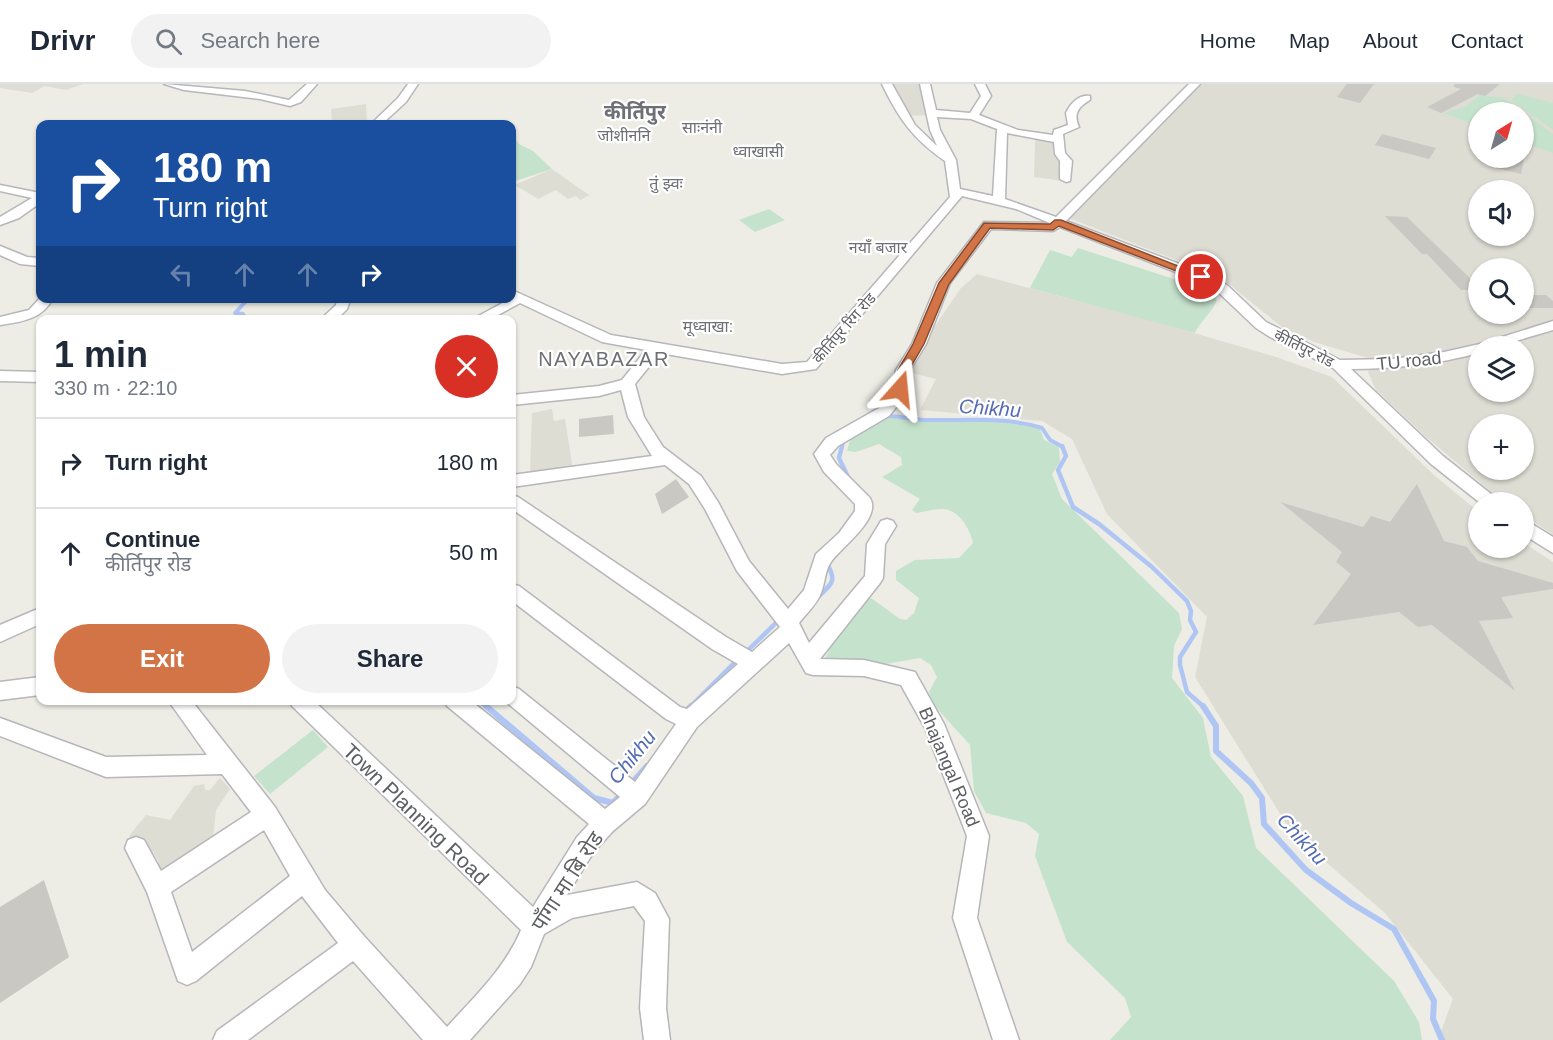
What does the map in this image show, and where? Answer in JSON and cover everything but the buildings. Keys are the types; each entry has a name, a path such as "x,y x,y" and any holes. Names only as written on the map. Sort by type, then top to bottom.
{"street":[{"path":"169,84 194,89 271,96 290,103 297,100 312,84"},
{"path":"380,120 402,100 413,84"},
{"path":"887,84 909,128 925,143 950,160"},
{"path":"925,84 935,130 950,160 954,191"},
{"path":"973,116 986,96 980,84"},
{"path":"1172,91 1192,87"},
{"path":"1058,222 1192,87"},
{"path":"1066,179 1066,161 1060,154 1058,132 1074,127 1069,115 1071,110 1086,98"},
{"path":"931,113 973,116 1029,136 1057,139"},
{"path":"999,199 1002,128"},
{"path":"0,188 36,196"},
{"name":"कीर्तिपुर रोड","path":"954,191 999,199 1037,212 1211,282 1234,298 1261,325 1338,365 1437,460 1477,492"},
{"name":"कीर्तिपुर रिंग रोड","path":"516,296 607,339 782,369 811,366 956,197 954,191"},
{"path":"0,221 15,215 36,200"},
{"name":"पाँगा मा बि रोड","path":"453,1040 511,975 522,958 535,926 585,845 605,823 637,797 690,720 790,626 812,593 822,559 845,537 863,512 864,502 830,468 822,454 832,442 884,412 893,401 900,389 903,370 919,344 944,283 987,225 1053,227 1058,222"},
{"path":"0,249 25,261 36,262"},
{"path":"1,322 31,314 45,303"},
{"path":"332,315 343,303"},
{"path":"486,315 505,303"},
{"path":"1518,336 1553,325"},
{"path":"516,400 599,391 627,383 656,348"},
{"name":"TU road","path":"1338,365 1394,365 1424,361 1468,351"},
{"path":"0,376 36,377"},
{"path":"627,383 636,417 657,451 695,480 712,506 743,566 790,626 808,659 874,578 876,544 888,526"},
{"path":"516,481 669,459"},
{"path":"516,504 719,643 753,663"},
{"path":"1534,533 1553,546"},
{"path":"516,594 673,713 690,720"},
{"path":"0,633 36,618"},
{"name":"Bhajangal Road","path":"808,659 813,667 864,668 908,678 934,724 978,836 965,918 1006,1040"},
{"path":"0,691 36,686"},
{"path":"516,698 637,797"},
{"path":"182,705 267,815 304,880 355,945 441,1040"},
{"name":"Town Planning Road","path":"304,705 535,926"},
{"path":"460,705 605,823"},
{"path":"0,728 106,767 229,764"},
{"path":"157,887 267,815"},
{"path":"136,848 157,887 187,972 304,880"},
{"path":"535,926 568,907 637,894 647,901 657,919 653,1008 657,1040"},
{"path":"226,1040 355,945"}],"shaded area":[{"path":"0,84 83,84 66,90 45,86 32,93 0,88"},
{"path":"888,84 924,84 930,115 908,116"},
{"path":"1198,84 1553,84 1553,535 1534,522 1534,492 1491,492 1477,480 1534,480 1534,414 1468,414 1468,472 1376,390 1368,372 1370,369 1379,368 1371,359 1314,342 1283,328 1229,284 1212,274 1066,217"},
{"path":"366,104 367,120 332,120 331,109"},
{"path":"1035,140 1054,141 1062,163 1063,181 1034,177"},
{"path":"552,169 590,195 580,200 576,196 568,199 556,190 538,199 516,185"},
{"path":"977,274 1153,321 1276,357 1332,377 1435,476 1468,503 1468,558 1534,558 1534,550 1553,562 1553,1040 1443,1040 1439,1037 1453,999 1385,913 1292,833 1195,677 1207,617 1107,514 1072,439 1042,421 920,410 936,379 904,371 961,288"},
{"path":"552,409 554,421 565,419 573,470 530,472 532,413"},
{"path":"220,778 230,789 216,810 213,838 164,879 152,869 159,862 153,852 145,857 129,836 146,815 170,820 194,786 204,784 205,790 210,790"}],"green space":[{"path":"1517,94 1553,103 1553,130 1534,116 1534,102 1511,100"},
{"path":"1480,95 1505,98 1510,102 1471,102"},
{"path":"1468,105 1468,123 1444,113"},
{"path":"1534,120 1553,134 1553,153 1534,146"},
{"path":"516,140 519,144 533,151 552,169 516,181"},
{"path":"769,209 785,220 755,232 739,220"},
{"path":"1078,248 1180,281 1217,300 1195,333 1030,288 1050,250 1072,257"},
{"path":"886,417 1002,422 1021,425 1040,429 1044,440 1059,447 1060,462 1052,474 1062,499 1179,613 1182,629 1174,646 1172,678 1203,718 1211,757 1243,796 1256,848 1394,981 1419,1022 1422,1040 1110,1040 1131,1017 1125,998 1067,942 1035,856 1039,834 1026,823 986,813 974,791 970,745 933,704 929,692 937,677 931,665 920,658 874,666 825,659 840,628 864,598 871,598 900,619 906,620 914,613 919,598 896,580 896,571 915,560 959,558 973,543 966,525 958,515 941,509 916,513 912,510 920,499 882,477 902,465 901,457 879,444 856,452 847,451 850,440"},
{"path":"313,730 328,747 270,794 254,776"}],"waterway":[{"path":"243,315 235,313 244,303"},
{"name":"Chikhu","path":"885,416 927,420 999,420 1027,424 1042,428 1050,440 1062,447"},
{"name":"Chikhu","path":"842,447 843,441"},
{"name":"Chikhu","path":"842,446 839,458 848,477"},
{"name":"Chikhu","path":"1062,447 1066,456 1058,470 1073,507 1099,524 1152,567 1187,601 1191,611 1190,620 1196,632 1180,657 1180,665 1187,692 1203,706"},
{"name":"Chikhu","path":"817,598 832,582 832,574 826,562"},
{"name":"Chikhu","path":"744,654 781,618"},
{"name":"Chikhu","path":"686,711 738,659"},
{"name":"Chikhu","path":"486,706 594,798 613,803 622,793"},
{"name":"Chikhu","path":"1203,706 1216,726 1216,751 1251,783 1262,798 1264,824 1306,870 1351,903 1394,929 1434,1001 1433,1019 1442,1040"},
{"name":"Chikhu","path":"630,785 647,766"}],"district":[{"name":"कीर्तिपुर","path":"635,112"},
{"name":"साःनंनी","path":"702,127"},
{"name":"जोशीननि","path":"624,135"},
{"name":"ध्वाखासी","path":"758,151"},
{"name":"तुं झ्वः","path":"666,183"},
{"name":"नयाँ बजार","path":"878,247"},
{"name":"मूध्वाखा:","path":"708,326"},
{"name":"NAYABAZAR","path":"604,359"}],"route":[{"path":"900,389 903,370 919,344 944,283 987,225 1053,227 1058,222 1201,277"}]}
